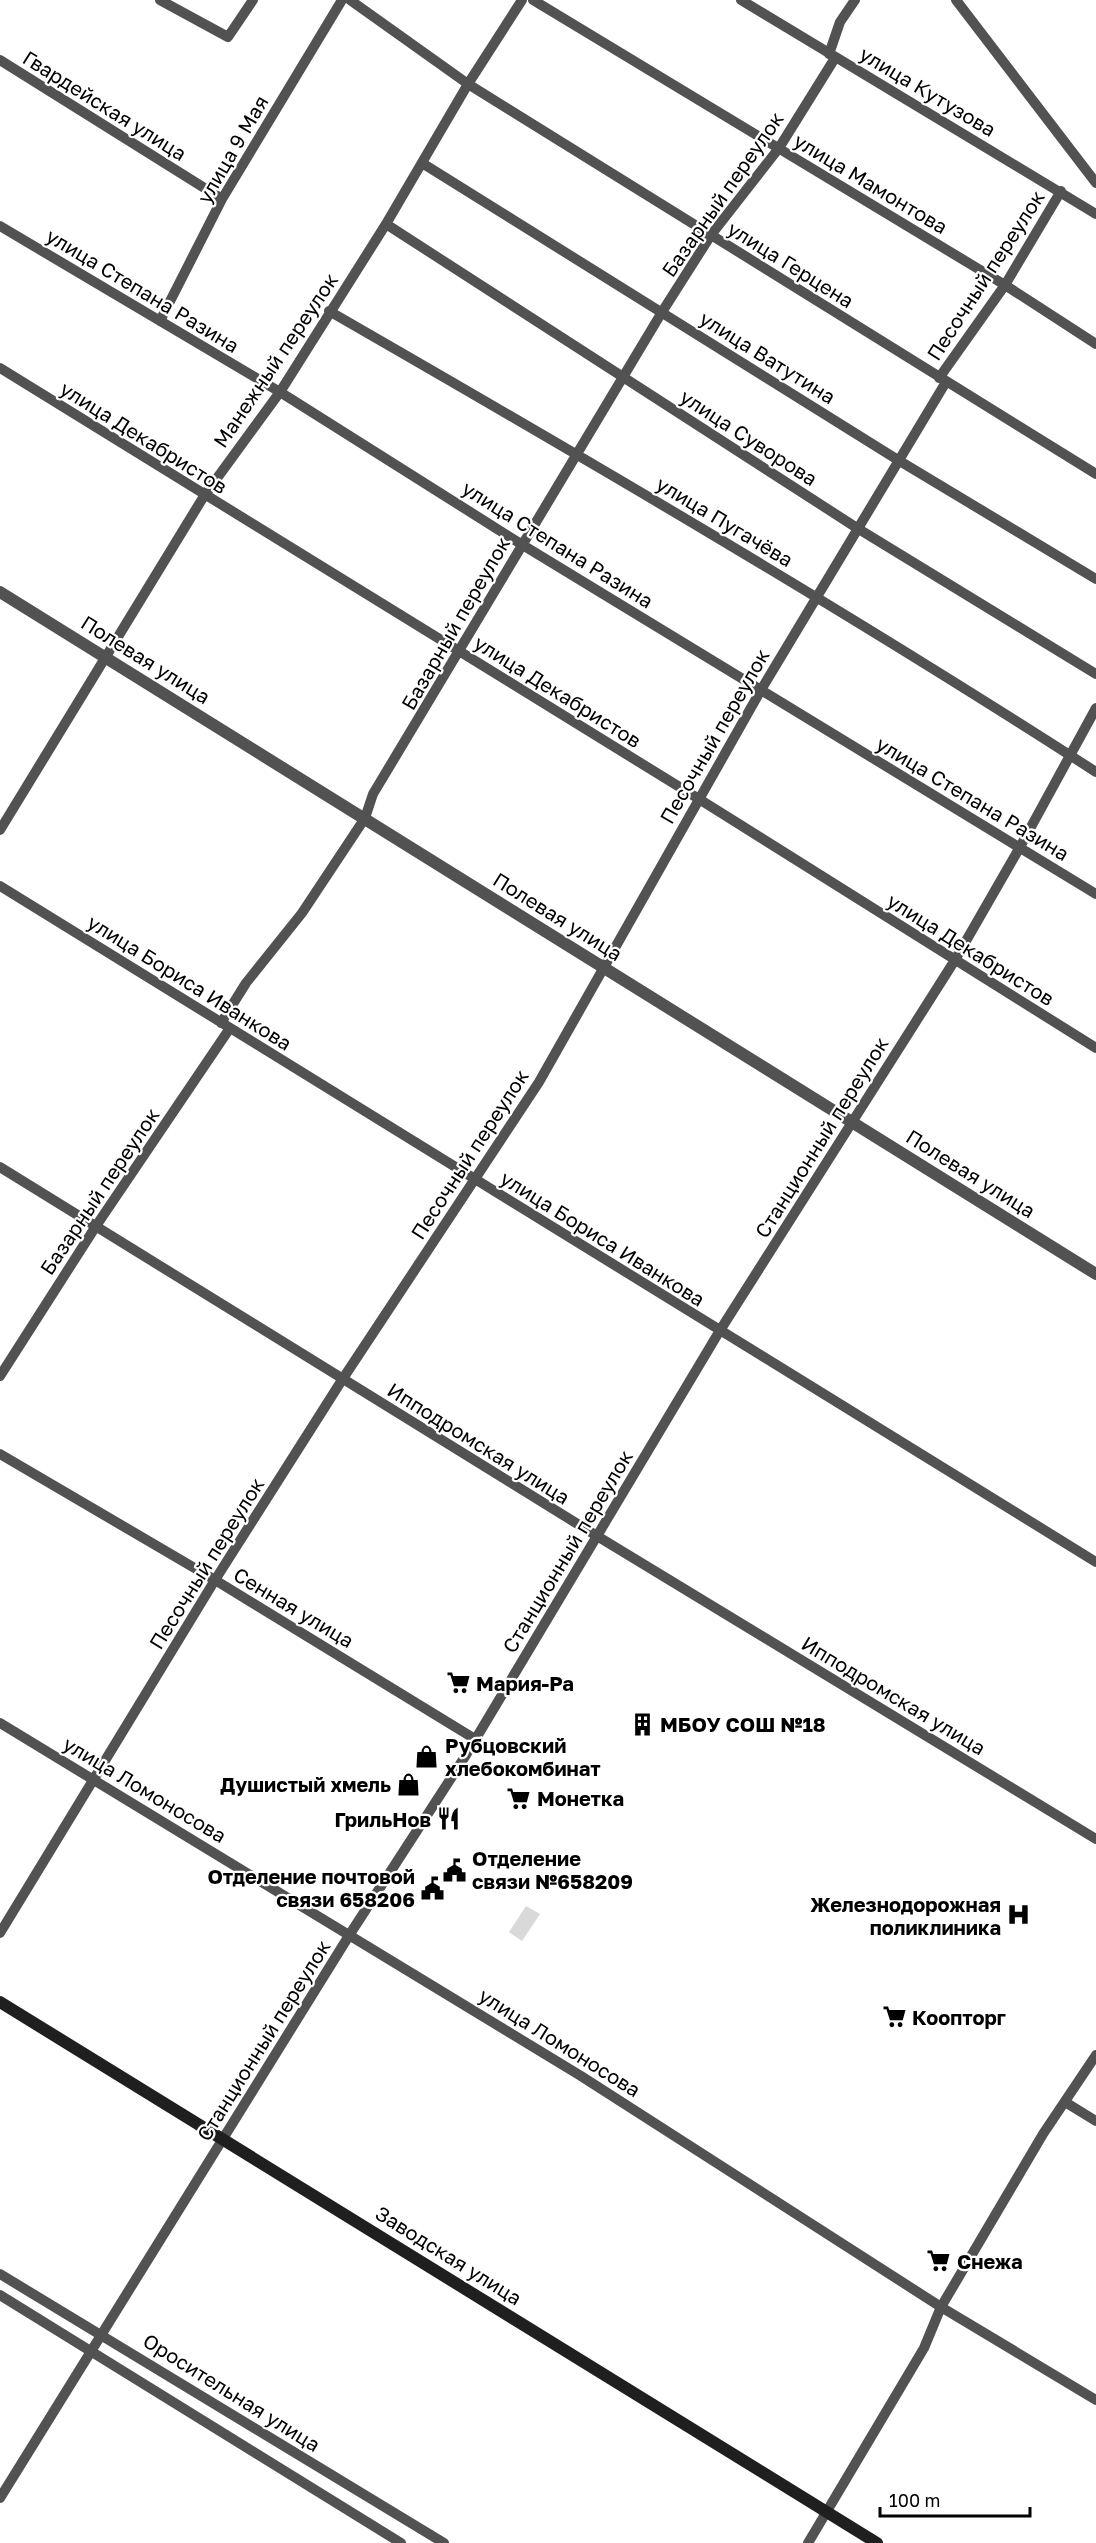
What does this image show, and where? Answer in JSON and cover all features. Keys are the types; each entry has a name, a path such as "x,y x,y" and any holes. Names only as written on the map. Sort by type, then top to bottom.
{"main road":[{"name":"Заводская улица","path":"0,2002 877,2543"}],"street":[{"path":"160,0 228,37 252,0"},
{"name":"улица 9 Мая","path":"160,321 222,199 342,0"},
{"name":"улица Герцена","path":"350,0 468,84 1096,474"},
{"name":"Манежный переулок","path":"0,830 204,496 280,392 386,224 468,84 522,0"},
{"name":"улица Мамонтова","path":"532,0 1005,285 1096,344"},
{"name":"улица Кутузова","path":"741,0 1096,213"},
{"name":"Базарный переулок","path":"0,1376 225,1025 246,983 302,913 365,818 373,794 460,652 521,544 621,377 711,235 779,148 832,56 840,22 855,0"},
{"path":"956,0 1096,183"},
{"name":"Гвардейская улица","path":"0,60 222,199"},
{"name":"улица Ватутина","path":"422,163 898,460 1096,579"},
{"name":"Песочный переулок","path":"0,1933 215,1580 342,1380 539,1082 761,690 898,460 942,380 1005,285 1061,191"},
{"name":"улица Суворова","path":"386,224 857,528 1096,674"},
{"name":"улица Степана Разина","path":"0,226 280,392 521,544 1096,894"},
{"name":"улица Пугачёва","path":"329,311 576,453 817,596 1096,772"},
{"name":"улица Декабристов","path":"0,368 204,496 699,799 1096,1048"},
{"name":"Полевая улица","path":"0,592 1096,1274"},
{"name":"Станционный переулок","path":"0,2498 350,1934 476,1739 719,1332 955,960 1096,708"},
{"name":"улица Бориса Иванкова","path":"0,886 719,1332 1096,1562"},
{"name":"Ипподромская улица","path":"0,1167 342,1380 1096,1839"},
{"name":"Сенная улица","path":"0,1454 215,1580 476,1739"},
{"name":"улица Ломоносова","path":"0,1723 581,2076 941,2307 1096,2400"},
{"path":"808,2543 924,2348 941,2307 1043,2133 1096,2055"},
{"path":"1065,2102 1096,2121"},
{"name":"Оросительная улица","path":"0,2274 103,2334 444,2543"},
{"name":"Оросительная улица","path":"0,2295 401,2543"}],"shaded area":[{"path":"526,1906 540,1914 522,1941 509,1932"}],"place":[{"name":"Мария-Ра","path":"458,1683"},
{"name":"МБОУ СОШ №18","path":"642,1724"},
{"name":"Рубцовский хлебокомбинат","path":"427,1757"},
{"name":"Душистый хмель","path":"409,1784"},
{"name":"Монетка","path":"519,1798"},
{"name":"ГрильНов","path":"449,1819"},
{"name":"Отделение связи №658209","path":"454,1870"},
{"name":"Отделение почтовой связи 658206","path":"433,1888"},
{"name":"Железнодорожная поликлиника","path":"1019,1915"},
{"name":"Коопторг","path":"894,2017"},
{"name":"Снежа","path":"939,2261"}]}
